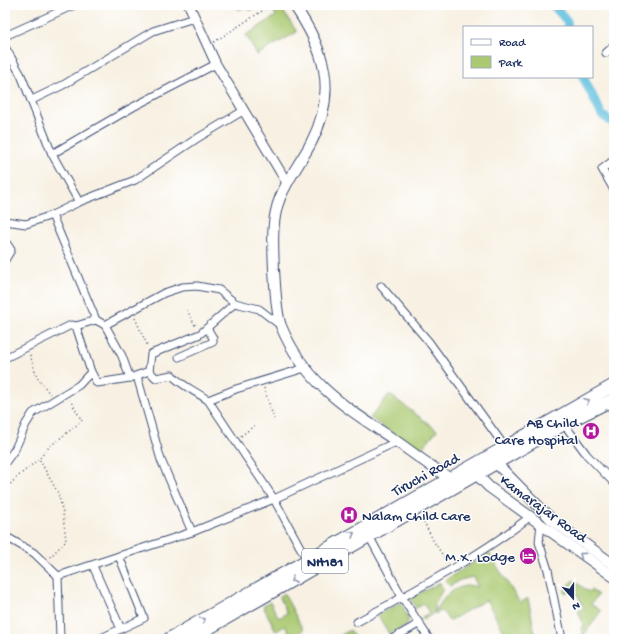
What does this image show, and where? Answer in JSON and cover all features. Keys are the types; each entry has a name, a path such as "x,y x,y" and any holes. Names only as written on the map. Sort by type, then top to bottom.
{"highway":[{"name":"Tiruchi Road","path":"169,639 248,600 417,509 505,447 614,385"},
{"name":"NH181","path":"455,481 476,474 564,424 612,404"},
{"name":"Tiruchi Road","path":"190,639 307,560 455,481"}],"main road":[{"path":"294,5 316,41 324,68 326,91 324,111 312,142 279,199 274,221 273,254 280,325 293,350 305,368 314,380 339,404 455,481"},
{"name":"Kamarajar Road","path":"496,463 552,520 614,565"},
{"name":"Kamarajar Road","path":"476,474 489,487 531,516 614,578"}],"street":[{"path":"5,36 74,5"},
{"path":"189,5 216,64 287,183"},
{"path":"32,100 63,85 153,31 194,18"},
{"path":"606,53 614,46"},
{"path":"5,47 21,75 32,100 52,154 79,202"},
{"path":"52,154 133,107 216,64"},
{"path":"5,221 12,224 26,224 52,215 79,202 135,180 196,139 243,110"},
{"path":"614,160 602,169 614,189"},
{"path":"52,215 96,320 105,325 134,377 161,460 192,532"},
{"path":"5,241 11,250 5,260"},
{"path":"105,325 164,293 182,287 197,286 219,290 235,303 259,310 280,325"},
{"path":"382,286 429,342 505,447"},
{"path":"149,371 151,354 200,334 235,303"},
{"path":"5,358 18,353 27,346 61,329 71,325 76,326 96,320"},
{"path":"76,326 91,372 97,384 134,377 149,371"},
{"path":"179,356 213,342 213,338 207,328"},
{"path":"208,400 305,368"},
{"path":"149,371 156,378 172,375 180,384 194,389 208,400 274,499 307,560"},
{"path":"5,463 15,449 26,424 33,413 79,385 91,372"},
{"path":"564,424 586,455 614,483"},
{"path":"58,576 93,566 192,532 274,499 396,442"},
{"path":"357,622 453,569 500,540 531,516"},
{"path":"541,524 539,542 548,570 562,639"},
{"path":"5,536 34,553 58,576 60,639"},
{"path":"368,536 402,597 429,639"},
{"path":"99,639 144,618 119,556"},
{"path":"93,566 121,629"},
{"path":"392,639 420,623"}],"path":[{"path":"207,46 265,9"},
{"path":"187,310 200,334"},
{"path":"132,311 151,354"},
{"path":"27,346 37,377 54,400"},
{"path":"262,381 274,419"},
{"path":"5,490 16,478 40,459 49,447 82,421 65,393"},
{"path":"234,440 256,425"},
{"path":"40,459 58,493 63,513 66,540 45,563"},
{"path":"417,509 434,542 453,569"}],"green space":[{"path":"236,5 259,5 250,11 246,6 239,10"},
{"path":"263,5 279,5 297,32 257,55 246,35 276,16 271,7 266,10"},
{"path":"389,394 437,430 419,452 402,437 400,438 370,418"},
{"path":"489,553 520,603 528,598 536,639 508,639 486,600 449,621 442,611 435,614 446,596 458,588 465,586 478,587 473,577 460,580 450,586 445,580"},
{"path":"573,580 589,592 591,590 598,595 591,604 601,611 581,639 579,636 583,634 582,627 584,626 578,611 584,608 577,594 573,595 572,590 565,593 564,591"},
{"path":"440,583 443,589 435,604 434,613 423,620 422,617 429,613 424,604 416,608 410,598"},
{"path":"284,593 303,630 297,634 299,639 292,639 285,626 276,631 263,606 270,602 279,618 287,613 279,596"},
{"path":"401,602 409,620 406,625 389,634 378,615"},
{"path":"350,630 355,639 334,639"}],"waterway":[{"path":"553,5 567,21 568,26"},
{"path":"584,78 602,115 614,124"}],"place":[{"name":"AB Child Care Hospital","path":"591,431"},
{"name":"Nalam Child Care","path":"349,515"},
{"name":"M.X. Lodge","path":"528,556"}]}
